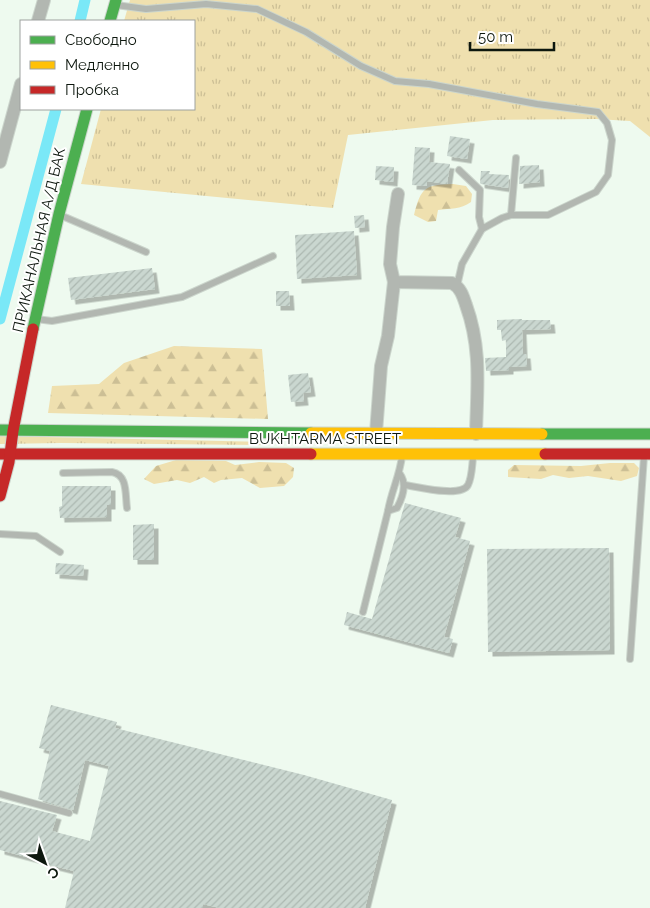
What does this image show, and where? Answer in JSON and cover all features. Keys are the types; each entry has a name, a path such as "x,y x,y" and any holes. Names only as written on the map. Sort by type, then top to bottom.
{"main road":[{"path":"110,20 115,2"},
{"name":"ПРИКАНАЛЬНАЯ А/Д БАК","path":"0,496 5,455 13,431 35,318 59,214 87,110"},
{"name":"BUKHTARMA STREET","path":"0,430 650,434"},
{"path":"280,454 281,433"},
{"path":"579,454 580,434"},
{"name":"BUKHTARMA STREET","path":"5,455 91,463 280,454 647,454"}],"street":[{"path":"38,20 44,0"},
{"path":"0,162 20,88"},
{"path":"376,433 381,366 388,336 394,282 390,264 398,194"},
{"path":"394,282 452,283 457,286 463,295 473,323 478,357 476,434"}],"lane":[{"path":"115,2 146,9 206,4 257,10 306,32 361,66 395,81 429,84 537,104 598,112 607,122 612,140 608,175 596,192 548,215 511,215 482,229 462,264 457,286"},
{"path":"511,215 516,158"},
{"path":"459,170 480,190 479,217 482,229"},
{"path":"59,214 146,252"},
{"path":"35,318 52,321 182,297 273,256"},
{"path":"362,612 391,497 400,474 403,454"},
{"path":"405,484 445,491 460,491 466,488 469,483 473,454"},
{"path":"630,659 647,454"},
{"path":"63,473 91,463 120,476 124,479 127,508"},
{"path":"388,511 397,508 405,484 400,474"},
{"path":"0,534 36,536 60,552"},
{"path":"0,794 69,814"}],"green space":[{"path":"130,0 650,0 650,137 630,121 596,119 493,120 348,135 333,208 81,184 101,110 195,110 195,20 124,20"},
{"path":"453,184 466,186 472,194 471,202 459,208 438,210 436,221 428,222 414,215 419,198 426,189 436,185"},
{"path":"174,346 262,349 268,419 48,413 52,386 99,384 124,363"},
{"path":"0,436 269,443 263,445 0,444"},
{"path":"176,460 226,461 235,465 259,462 286,463 294,468 293,477 284,486 260,488 242,478 221,480 214,483 204,477 190,483 177,480 154,484 144,479 156,466"},
{"path":"634,463 639,468 637,476 621,481 588,476 569,478 553,475 541,479 508,477 508,470 514,465 581,466"}],"building":[{"path":"450,136 470,139 467,159 447,156"},
{"path":"415,147 430,148 429,162 450,164 447,184 427,181 427,186 412,185"},
{"path":"539,165 540,182 519,184 520,166"},
{"path":"376,166 394,167 393,182 375,180"},
{"path":"481,171 490,171 489,174 509,175 508,188 481,184"},
{"path":"364,215 365,227 355,228 354,216"},
{"path":"354,231 357,275 297,279 295,235"},
{"path":"152,268 155,289 71,300 68,278"},
{"path":"276,291 289,291 290,306 276,306"},
{"path":"497,320 550,320 551,329 522,330 523,354 526,354 527,366 509,367 509,370 486,371 485,358 506,357 506,340 502,341 501,330 497,330"},
{"path":"308,373 311,392 303,393 304,401 291,402 288,375"},
{"path":"62,486 111,486 111,505 107,505 107,517 60,518 59,507 62,506"},
{"path":"405,503 461,518 455,537 470,541 444,637 453,639 449,653 344,625 347,612 372,619"},
{"path":"154,524 154,560 133,560 133,525"},
{"path":"609,548 610,650 488,652 487,549"},
{"path":"56,563 84,565 83,576 55,574"},
{"path":"51,705 117,722 115,728 304,775 392,800 365,908 220,908 203,904 203,908 65,908 74,871 0,850 0,801 57,815 52,831 90,841 109,766 85,760 73,810 38,799 50,751 39,748"}],"waterway":[{"path":"80,20 85,0"},
{"path":"0,319 56,110"}],"traffic: fast":[{"path":"110,20 116,0"},
{"path":"33,329 59,214 87,110"},
{"path":"0,430 311,433"},
{"path":"542,434 650,434"}],"traffic: slow":[{"path":"311,433 542,434"},
{"path":"311,454 545,454"}],"traffic: jam":[{"path":"0,496 9,462 13,431 33,329"},
{"path":"0,454 311,454"},
{"path":"545,454 650,454"}]}
